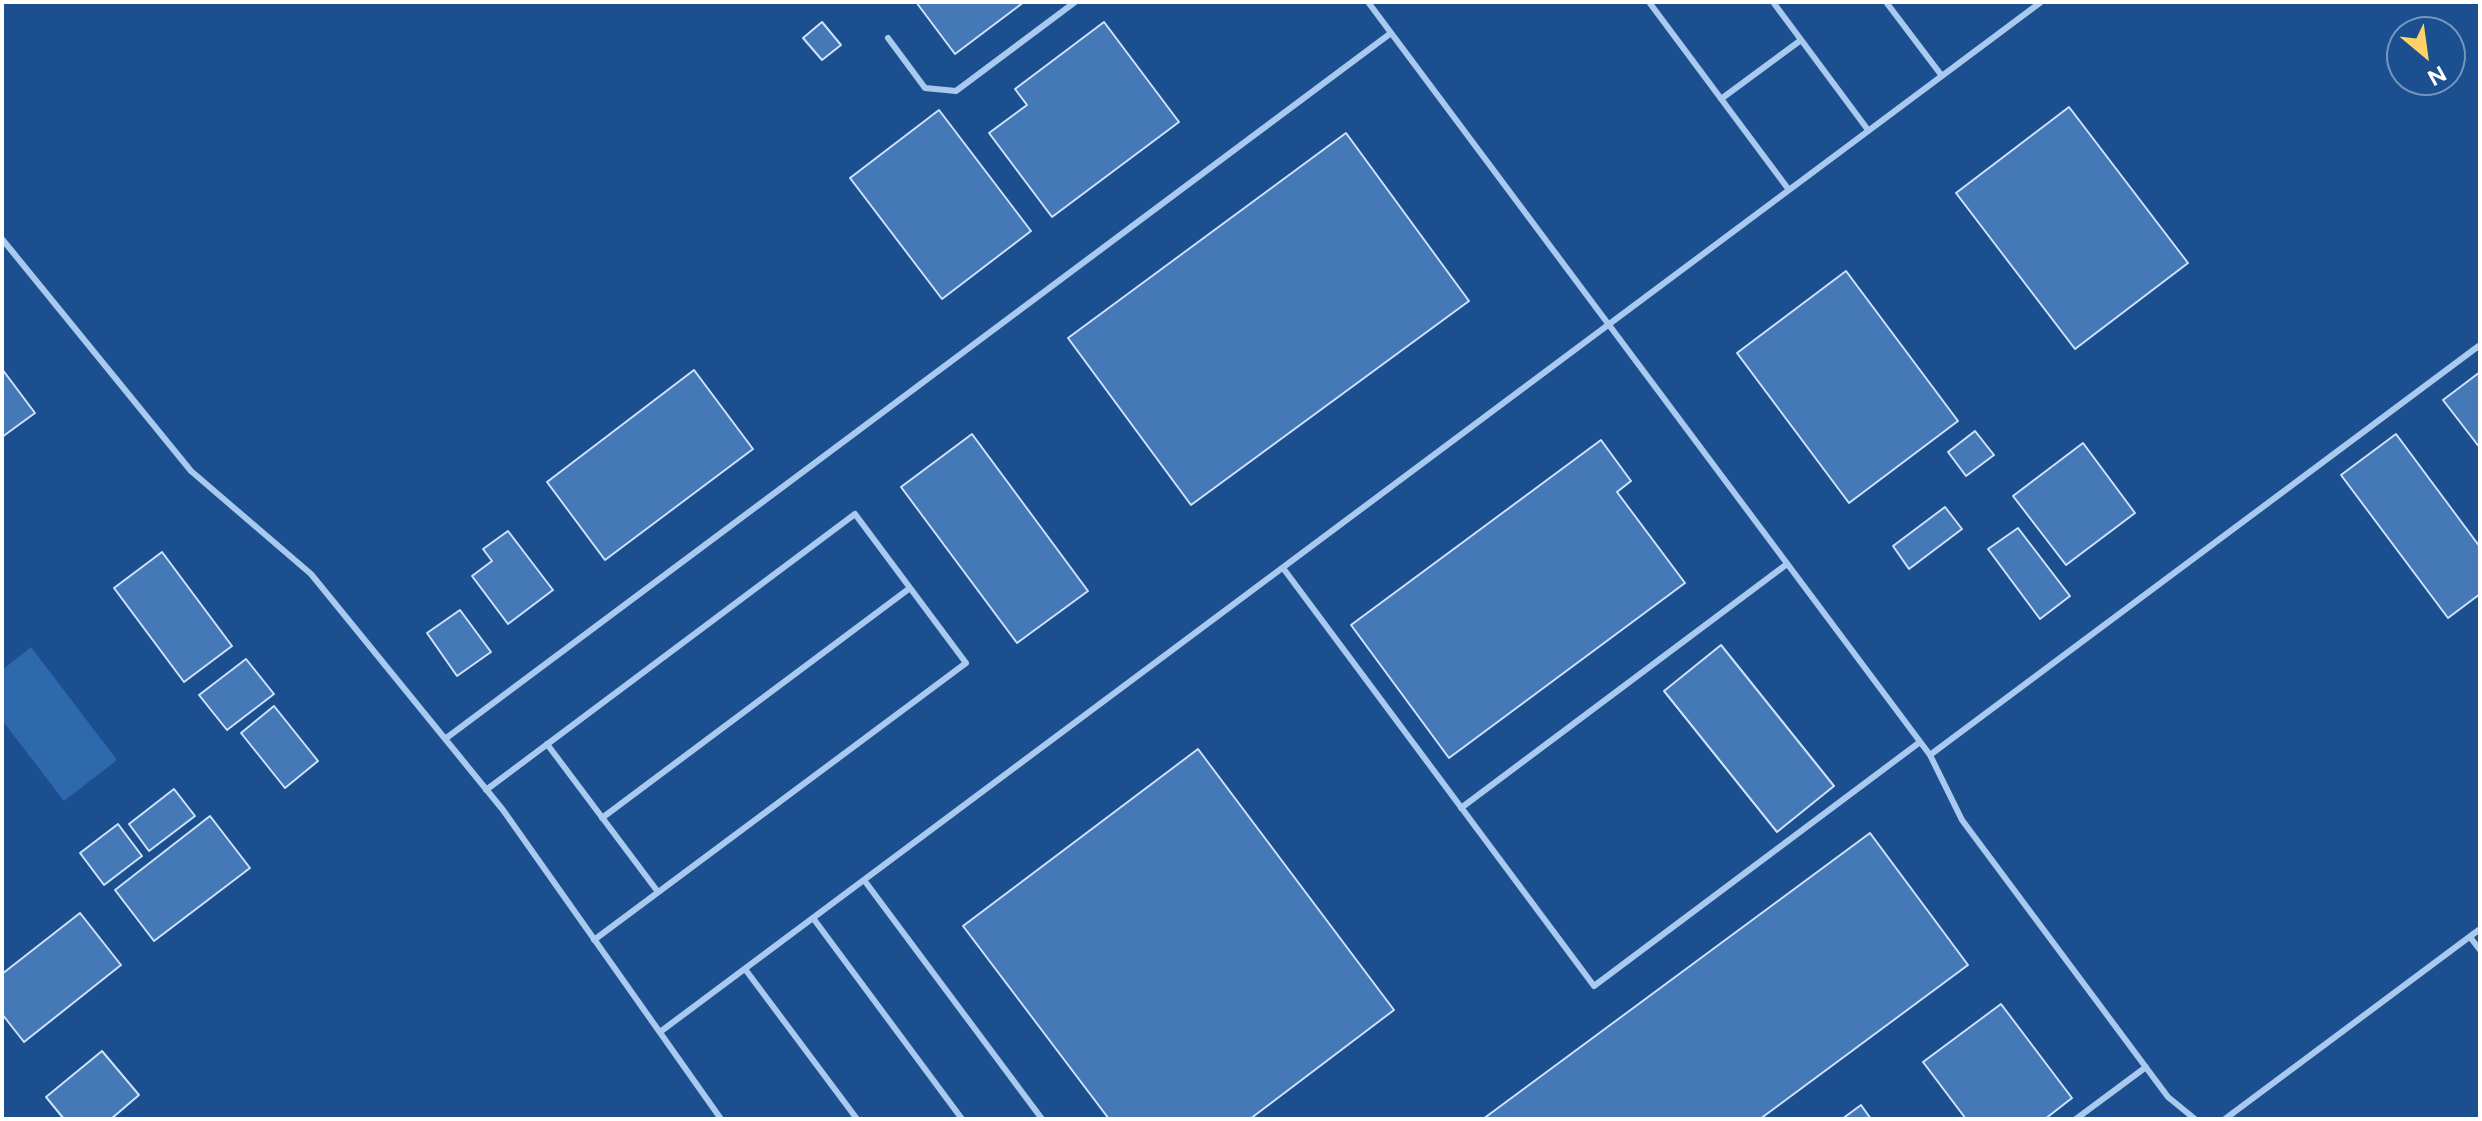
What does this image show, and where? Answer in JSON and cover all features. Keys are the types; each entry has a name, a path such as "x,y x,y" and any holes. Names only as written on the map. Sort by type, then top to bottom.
{"lane":[{"path":"888,38 925,88 956,91 1075,2"},
{"path":"1368,2 1930,755 1962,820 2168,1097 2195,1119"},
{"path":"1649,2 1789,190"},
{"path":"1773,2 1868,130"},
{"path":"1886,2 1942,76"},
{"path":"660,1032 2041,2"},
{"path":"445,739 1391,33"},
{"path":"1721,99 1801,40"},
{"path":"2,239 191,471 311,574 486,790 721,1119"},
{"path":"1930,755 2480,345"},
{"path":"486,790 855,514 966,663 594,940"},
{"path":"1461,808 1787,564"},
{"path":"1283,568 1594,986 1920,742"},
{"path":"602,818 910,588"},
{"path":"547,744 658,892"},
{"path":"864,880 1042,1119"},
{"path":"813,918 962,1119"},
{"path":"2225,1119 2480,929"},
{"path":"2470,937 2480,950"},
{"path":"745,969 857,1119"},
{"path":"2076,1119 2146,1067"}],"shaded area":[{"path":"31,647 117,760 64,801 2,720 2,670"}],"building":[{"path":"916,2 1024,2 955,54"},
{"path":"822,22 841,45 822,60 803,38"},
{"path":"1104,22 1179,122 1052,217 989,133 1027,105 1015,89"},
{"path":"2069,107 2188,263 2075,349 1956,193"},
{"path":"939,110 1031,231 942,299 850,178"},
{"path":"1346,133 1469,301 1191,505 1068,338"},
{"path":"1846,271 1958,421 1849,503 1737,353"},
{"path":"2,369 35,413 2,437"},
{"path":"694,370 753,449 605,560 547,482"},
{"path":"2480,372 2480,448 2443,400"},
{"path":"1975,431 1994,455 1966,476 1948,452"},
{"path":"972,434 1088,591 1017,643 901,487"},
{"path":"2396,434 2480,547 2480,594 2448,618 2341,475"},
{"path":"1601,440 1631,481 1617,492 1685,583 1449,758 1351,625"},
{"path":"2083,443 2135,513 2066,565 2013,496"},
{"path":"1945,507 1962,529 1909,569 1893,546"},
{"path":"2018,528 2070,596 2040,619 1988,549"},
{"path":"508,531 553,590 508,624 472,576 492,561 483,549"},
{"path":"162,552 232,646 184,682 114,588"},
{"path":"460,610 491,652 457,676 427,633"},
{"path":"1721,645 1834,786 1777,832 1664,691"},
{"path":"246,659 274,694 227,730 199,695"},
{"path":"274,706 318,761 285,788 241,733"},
{"path":"1198,749 1394,1010 1250,1119 1109,1119 963,926"},
{"path":"174,789 195,816 149,851 129,824"},
{"path":"210,816 250,868 154,941 115,890"},
{"path":"118,824 142,856 104,885 80,853"},
{"path":"1870,833 1968,965 1760,1119 1483,1119"},
{"path":"80,913 121,965 24,1042 2,1014 2,974"},
{"path":"2001,1004 2072,1098 2045,1119 1966,1119 1923,1062"},
{"path":"102,1051 139,1095 111,1119 64,1119 46,1097"},
{"path":"1861,1105 1871,1119 1842,1119"}]}
